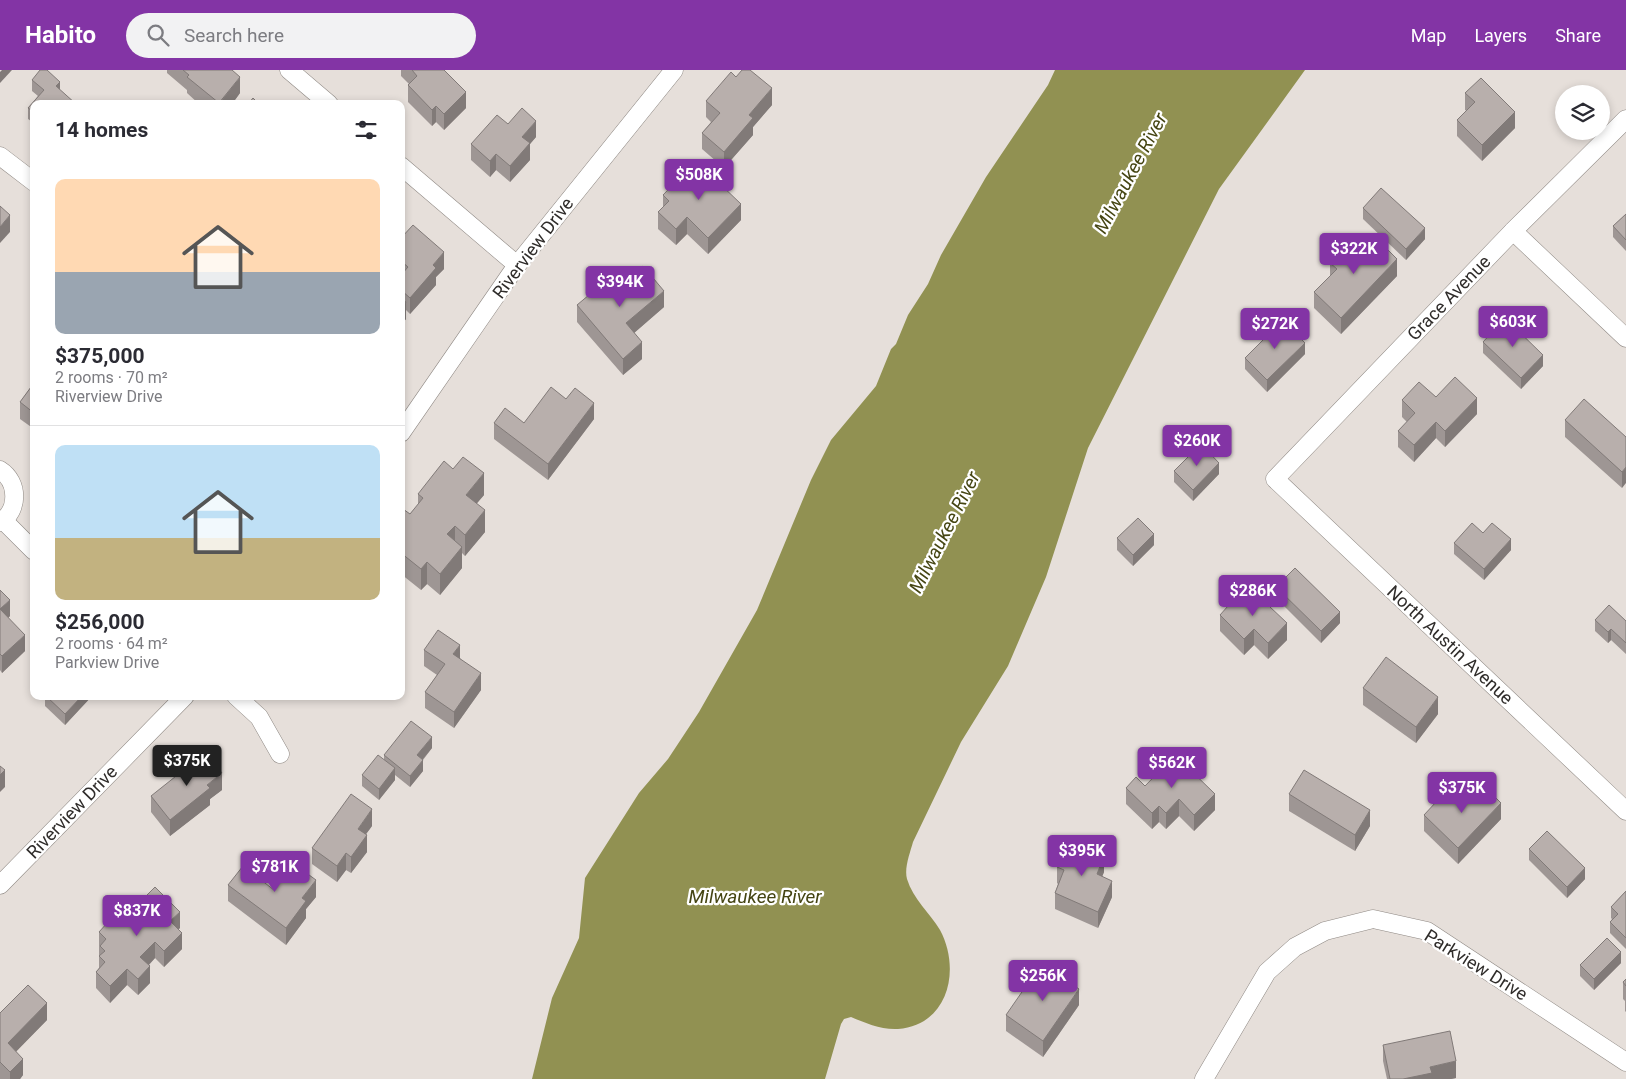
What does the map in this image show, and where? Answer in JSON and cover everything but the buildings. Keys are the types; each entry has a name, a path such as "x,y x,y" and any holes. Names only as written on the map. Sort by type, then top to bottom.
{"street":[{"path":"289,70 324,100"},
{"name":"Riverview Drive","path":"405,427 517,265 674,70"},
{"name":"Grace Avenue","path":"1275,479 1513,231 1626,119"},
{"path":"0,156 30,179"},
{"path":"405,169 517,265"},
{"path":"1513,231 1626,338"},
{"path":"0,470 11,481 14,491 14,502 10,512 2,521 30,547"},
{"name":"North Austin Avenue","path":"1275,479 1626,811"},
{"name":"Riverview Drive","path":"0,885 181,700"},
{"path":"241,700 259,716 280,754"},
{"name":"Parkview Drive","path":"1204,1079 1267,972 1296,947 1325,932 1373,919 1427,931 1626,1062"}],"water":[{"name":"Milwaukee River","path":"1055,70 1305,70 1219,189 1088,448 1046,577 1008,666 961,742 913,842 906,875 913,893 940,930 946,945 949,977 946,993 939,1006 929,1017 915,1025 892,1029 868,1024 851,1017 844,1019 825,1079 532,1079 552,998 579,938 585,878 639,793 668,759 699,712 757,610 811,480 831,440 876,386 891,349 896,344 908,315 928,284 941,255 986,177 1048,85"}]}
